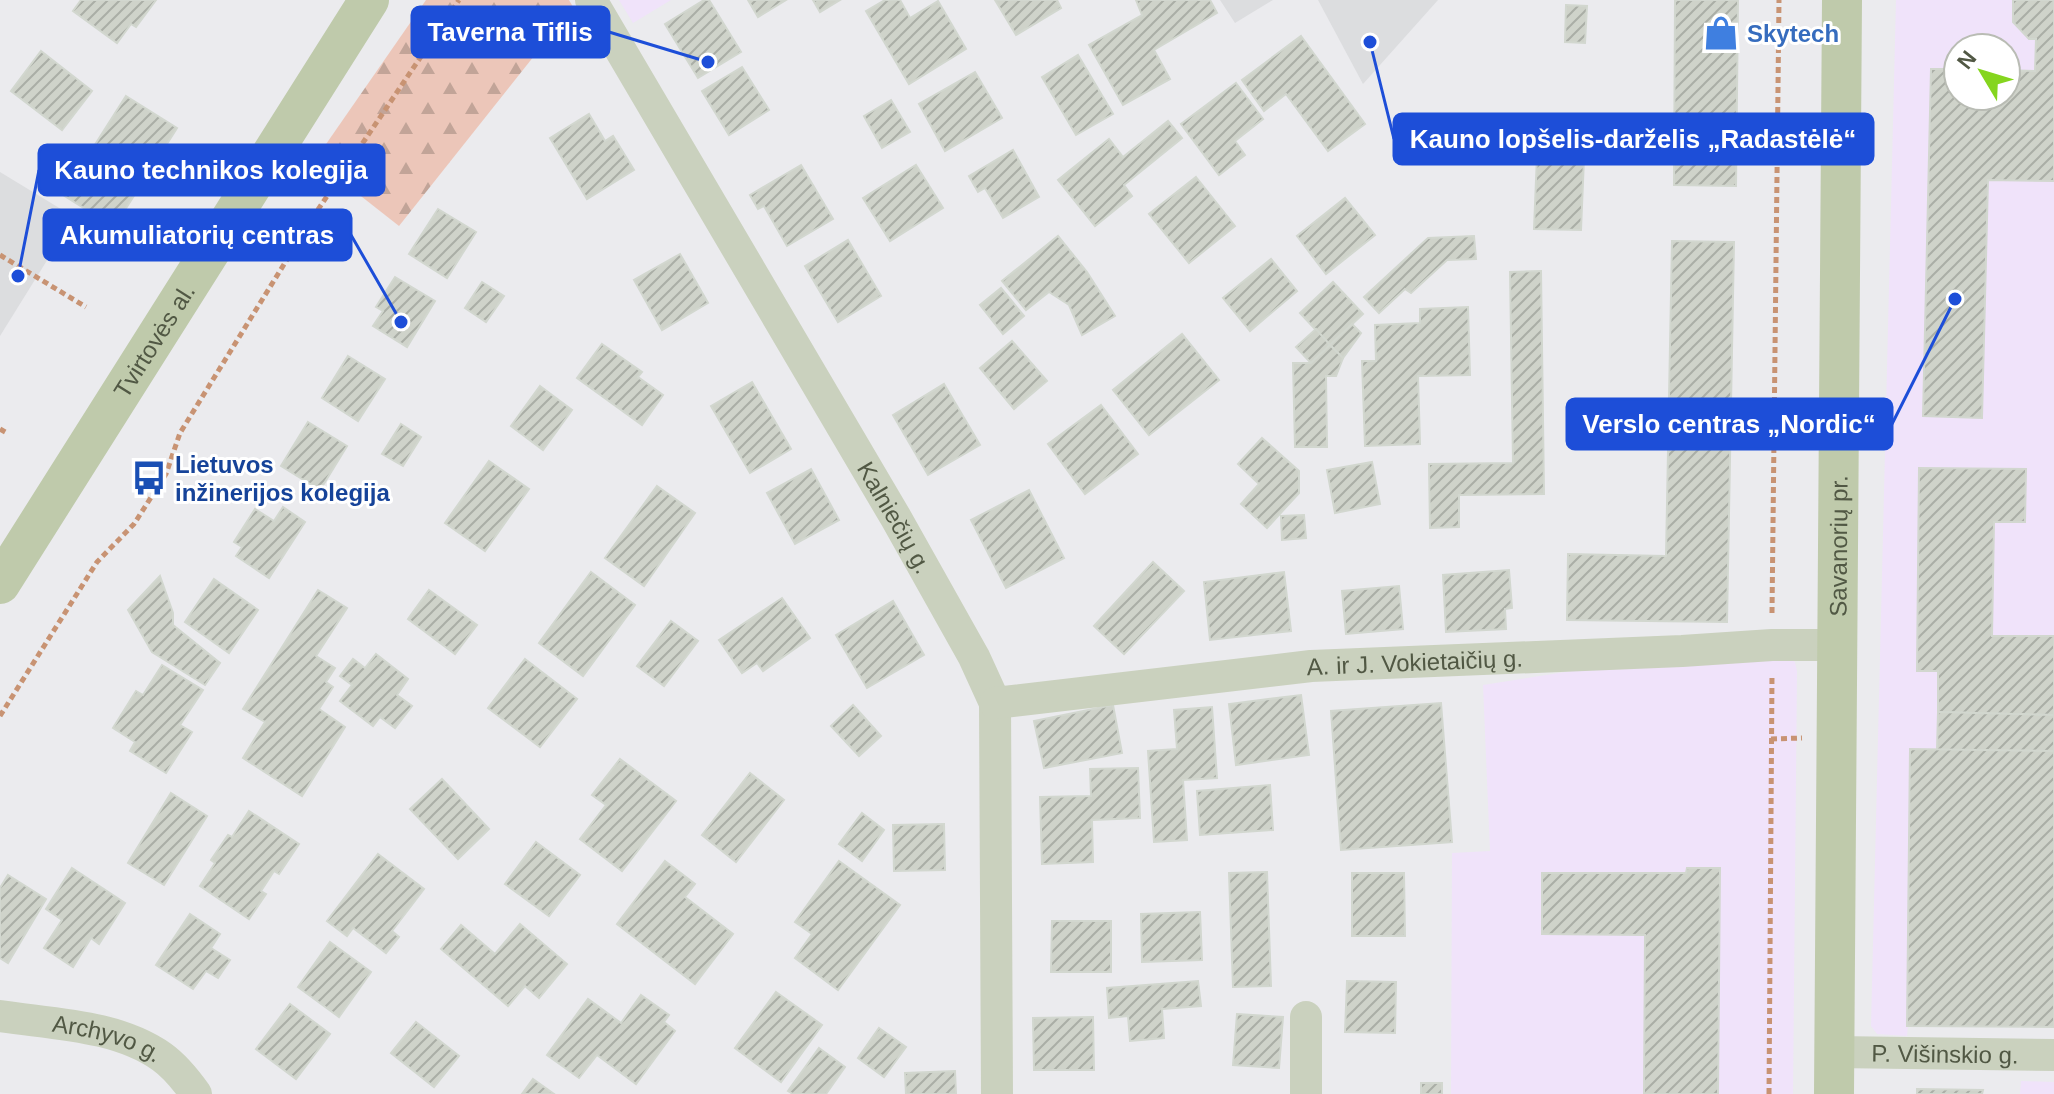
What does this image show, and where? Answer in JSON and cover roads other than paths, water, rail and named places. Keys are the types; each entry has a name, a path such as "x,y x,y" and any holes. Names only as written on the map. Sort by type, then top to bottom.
{"main road":[{"name":"Tvirtovės al.","path":"5,571 369,0"},
{"name":"Savanorių pr.","path":"1834,1094 1842,0"}],"street":[{"name":"Kalniečių g.","path":"591,0 896,518 974,657 995,703 997,1094"},
{"name":"A. ir J. Vokietaičių g.","path":"995,703 1311,666 1652,653 1772,645 1838,645"},
{"name":"Archyvo g.","path":"0,1016 91,1029 130,1041 161,1056 181,1074 196,1094"},
{"path":"1306,1017 1306,1094"},
{"name":"P. Višinskio g.","path":"1835,1052 2054,1055"}],"place":[{"name":"Skytech","path":"1721,33"},
{"name":"Kauno lopšelis-darželis „Radastėlė“","path":"1370,42"},
{"name":"Taverna Tiflis","path":"708,62"},
{"name":"Kauno technikos kolegija","path":"18,276"},
{"name":"Verslo centras „Nordic“","path":"1955,299"},
{"name":"Akumuliatorių centras","path":"401,322"},
{"name":"Lietuvos inžinerijos kolegija","path":"149,478"}]}
